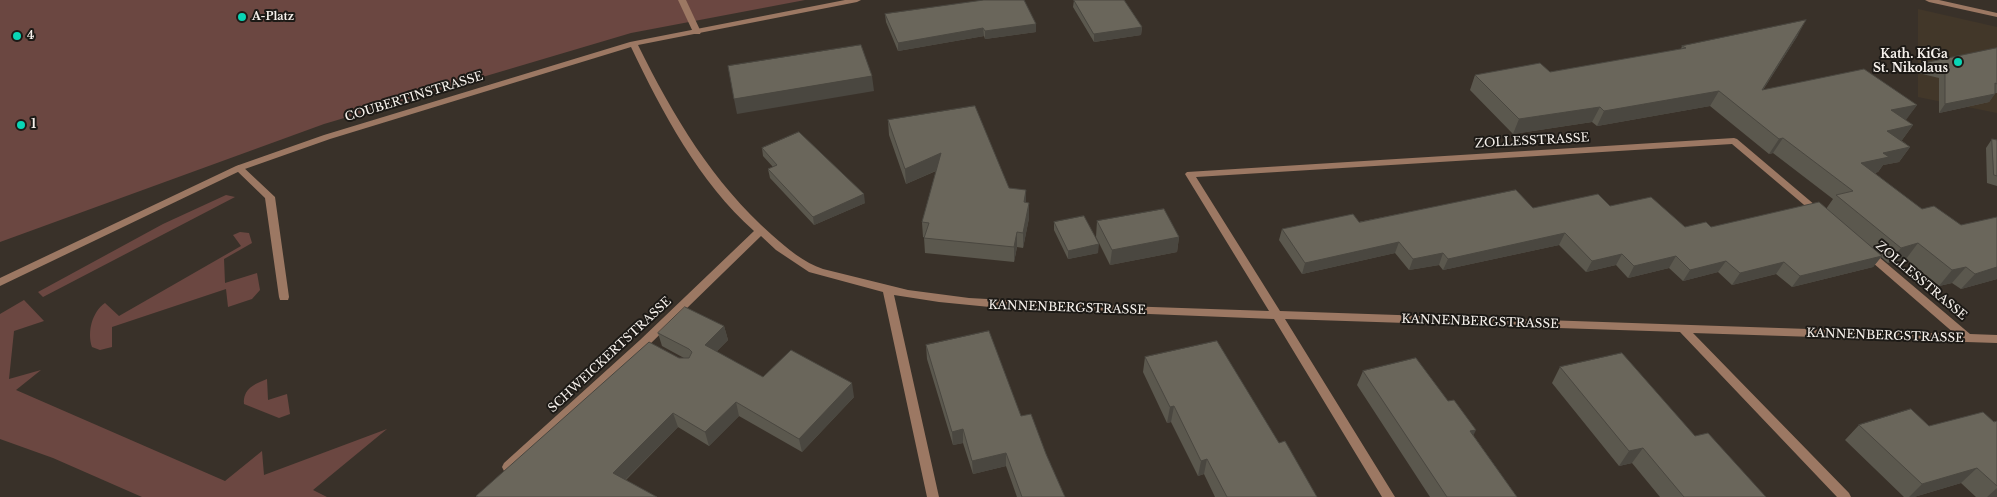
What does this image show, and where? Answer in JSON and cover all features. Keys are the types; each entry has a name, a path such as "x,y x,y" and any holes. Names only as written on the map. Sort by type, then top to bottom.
{"street":[{"path":"682,0 697,32"},
{"name":"COUBERTINSTRASSE","path":"0,282 239,168 337,134 633,44 857,0"},
{"path":"1929,0 1997,15"},
{"name":"KANNENBERGSTRASSE","path":"633,44 650,80 706,170 760,231 809,268 888,292 978,304 1997,339"},
{"name":"ZOLLESSTRASSE","path":"1277,315 1190,174 1734,141 1825,218"},
{"path":"239,168 270,197 284,298"},
{"name":"SCHWEICKERTSTRASSE","path":"498,477 648,345 760,231"},
{"name":"ZOLLESSTRASSE","path":"1863,249 1970,338"},
{"path":"888,292 933,497"},
{"path":"1277,315 1389,497"},
{"path":"1683,329 1845,497"}],"shaded area":[{"path":"0,0 805,0 631,33 324,124 0,242"},
{"name":"Kath. KiGa St. Nikolaus","path":"1918,9 1997,27 1997,113 1918,97"},
{"path":"226,195 235,197 43,297 38,292 163,224"},
{"path":"240,232 249,233 252,243 224,259 225,283 257,273 260,290 252,299 228,307 226,289 112,327 112,347 100,350 92,347 90,329 94,317 105,303 119,316 241,246 233,235"},
{"path":"24,300 44,321 14,331 9,379 41,370 16,390 225,481 262,451 264,475 387,429 313,490 327,497 142,497 53,458 0,439 0,314"},
{"path":"267,379 268,400 287,394 290,414 279,418 244,404 247,391 254,385"}],"building":[{"path":"984,0 1024,0 1036,24 985,31 983,28 898,43 885,14"},
{"path":"1074,0 1124,0 1142,27 1094,34"},
{"path":"1806,20 1762,90 1864,69 1917,105 1891,110 1913,125 1887,131 1910,147 1883,153 1889,157 1861,163 1922,209 1934,206 1961,225 1997,217 1997,267 1975,274 1966,267 1952,270 1918,243 1901,248 1836,195 1853,191 1783,138 1779,139 1719,91 1604,111 1600,107 1519,119 1475,75 1540,63 1550,72 1686,48 1682,46"},
{"path":"861,45 872,76 734,99 728,66"},
{"path":"1997,48 1997,84 1995,83 1995,94 1945,104 1945,70 1920,64"},
{"path":"975,106 1009,188 1026,190 1024,202 1029,203 1023,233 1017,232 1014,247 924,238 929,223 922,222 941,153 905,169 888,120"},
{"path":"799,132 864,194 813,217 768,169 777,165 762,148"},
{"path":"1992,139 1997,140 1997,176 1994,175"},
{"path":"1516,190 1533,208 1598,194 1610,206 1651,197 1685,227 1706,222 1711,227 1819,202 1882,256 1800,276 1784,262 1740,273 1726,261 1690,270 1676,256 1634,266 1622,254 1592,261 1565,233 1448,259 1443,253 1413,259 1399,242 1305,263 1282,229 1353,214 1359,222"},
{"path":"1164,209 1179,237 1112,250 1097,221"},
{"path":"1084,216 1099,244 1068,251 1054,222"},
{"path":"685,307 724,326 705,345 763,377 791,350 852,383 799,439 736,402 705,432 673,413 613,473 657,497 476,496 649,342 679,358 689,358 692,352 689,349 658,333"},
{"path":"989,331 1021,416 1031,414 1065,497 1022,497 1006,453 972,461 963,429 952,432 926,345"},
{"path":"1217,341 1279,443 1285,441 1317,497 1227,497 1207,459 1201,461 1174,406 1170,407 1145,357"},
{"path":"1622,353 1695,436 1708,433 1766,497 1684,497 1643,448 1629,451 1560,367"},
{"path":"1416,358 1448,401 1454,400 1476,430 1470,431 1517,497 1447,497 1363,371"},
{"path":"1911,409 1929,426 1983,412 1994,422 1997,421 1997,486 1977,468 1922,484 1859,425"}],"place":[{"name":"A-Platz","path":"242,17"},
{"name":"4","path":"17,36"},
{"name":"Kath. KiGa St. Nikolaus","path":"1958,62"},
{"name":"1","path":"21,125"}]}
